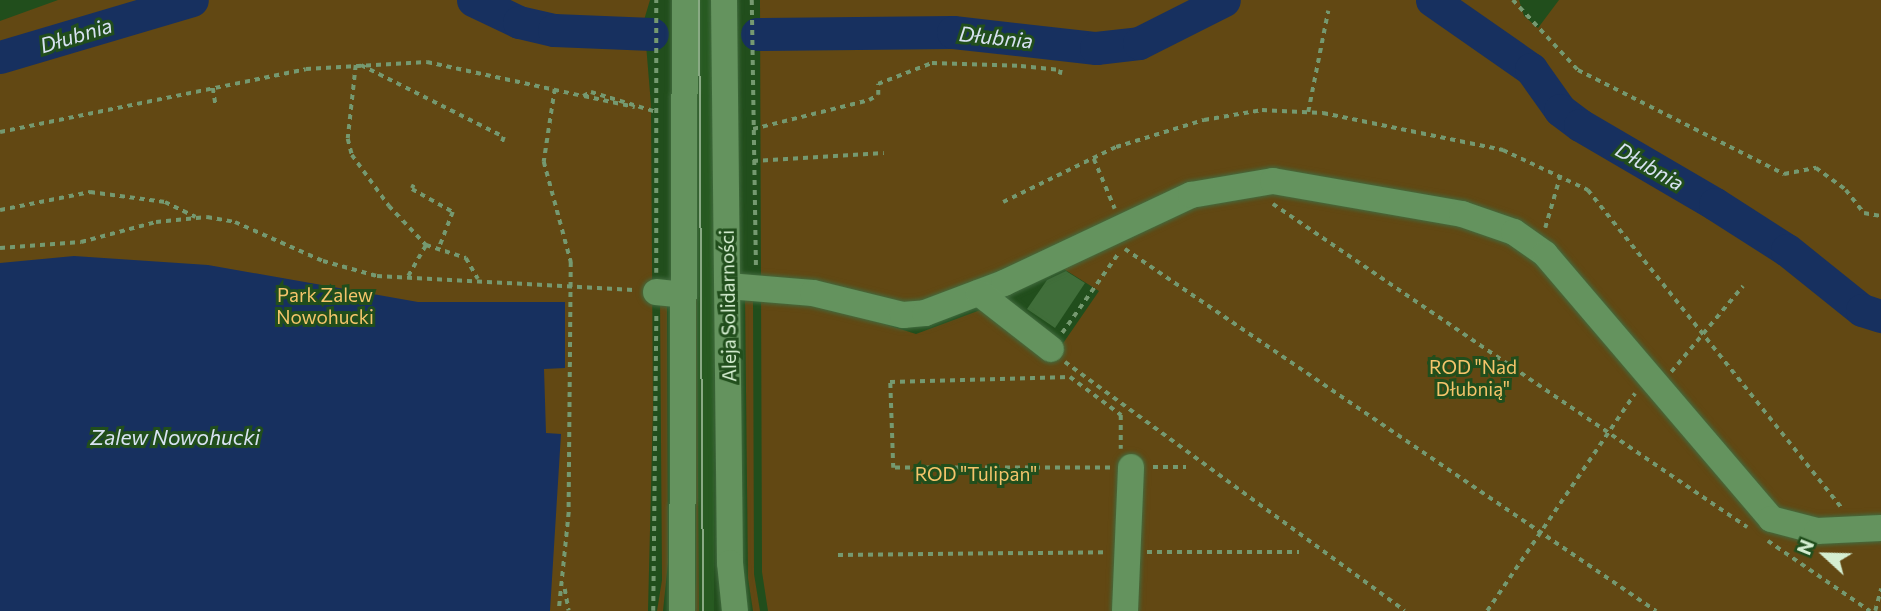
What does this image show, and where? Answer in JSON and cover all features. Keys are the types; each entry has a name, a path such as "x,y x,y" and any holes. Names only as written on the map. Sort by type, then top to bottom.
{"street":[{"path":"682,611 685,0"},
{"name":"Aleja Solidarności","path":"724,0 735,611"},
{"path":"728,286 813,293 903,315 925,313 1114,238 1191,195 1245,185 1312,185 1462,214 1514,232 1539,250 1591,302 1771,519 1817,531 1881,528"},
{"path":"656,292 684,295"},
{"path":"979,293 1053,352"},
{"path":"1125,611 1128,552 1126,468"}],"path":[{"path":"653,611 656,0"},
{"path":"752,0 757,281"},
{"path":"1513,0 1578,70 1784,174 1816,168 1846,190 1864,213 1881,216"},
{"path":"1308,112 1328,12"},
{"path":"753,129 869,100 878,95 878,84 932,63 1034,67 1061,70 1060,75"},
{"path":"0,132 213,88 357,65 444,64 583,96 591,92 628,100 637,107 657,112"},
{"path":"357,65 504,137 502,143"},
{"path":"357,65 350,150 389,206 426,245 466,258 478,279"},
{"path":"213,88 216,107"},
{"path":"555,89 544,162 565,228 571,284 564,586 559,611"},
{"path":"753,161 884,153"},
{"path":"1094,159 1114,238 1656,611"},
{"path":"1539,250 1562,173"},
{"path":"414,185 412,189 453,212 439,249"},
{"path":"1245,185 1872,611 1881,589"},
{"path":"0,210 90,192 165,202 196,217 235,222 350,270 407,277 571,284 656,292"},
{"path":"0,248 80,242 196,217"},
{"path":"1114,238 1053,352 1405,611"},
{"path":"407,277 426,245"},
{"path":"1487,611 1609,433 1653,380 1742,286"},
{"path":"1126,468 1121,415 1070,377 890,382 893,468 1126,468 1186,467"},
{"path":"838,555 1299,552"},
{"path":"564,586 569,611"}],"shaded area":[{"path":"695,0 714,0 714,611 695,611"}],"green space":[{"name":"Park Zalew Nowohucki","path":"58,0 650,0 644,20 651,105 653,408 648,611 0,611 0,21"},
{"path":"760,0 1519,0 1524,16 1538,28 1559,0 1881,0 1881,611 768,611 762,572","holes":["1059,266 1099,291 1055,355 983,309 916,334 830,307 915,307"]},
{"path":"695,85 699,611 693,611 696,582"},
{"path":"753,293 754,574 760,611 753,611 748,578 745,295"},
{"path":"660,297 667,300 668,563 663,611 657,611 662,580"}],"water":[{"name":"Zalew Nowohucki","path":"74,256 208,265 418,302 565,302 565,368 544,369 546,433 561,434 550,611 0,611 0,263"}],"building":[{"path":"1066,271 1085,283 1055,328 1027,309 1047,280"}],"waterway":[{"name":"Dłubnia","path":"0,57 192,0"},
{"name":"Dłubnia","path":"473,0 519,22 554,30 652,34"},
{"name":"Dłubnia","path":"757,34 953,32 1096,48 1139,43 1224,0"},
{"name":"Dłubnia","path":"1432,0 1531,69 1560,110 1580,125 1715,204 1787,250 1862,310 1881,316"}],"tram line":[{"path":"699,0 703,611"}],"park label":[{"name":"ROD \"Nad Dłubnią\"","path":"1473,378"},
{"name":"ROD \"Tulipan\"","path":"976,474"}]}
